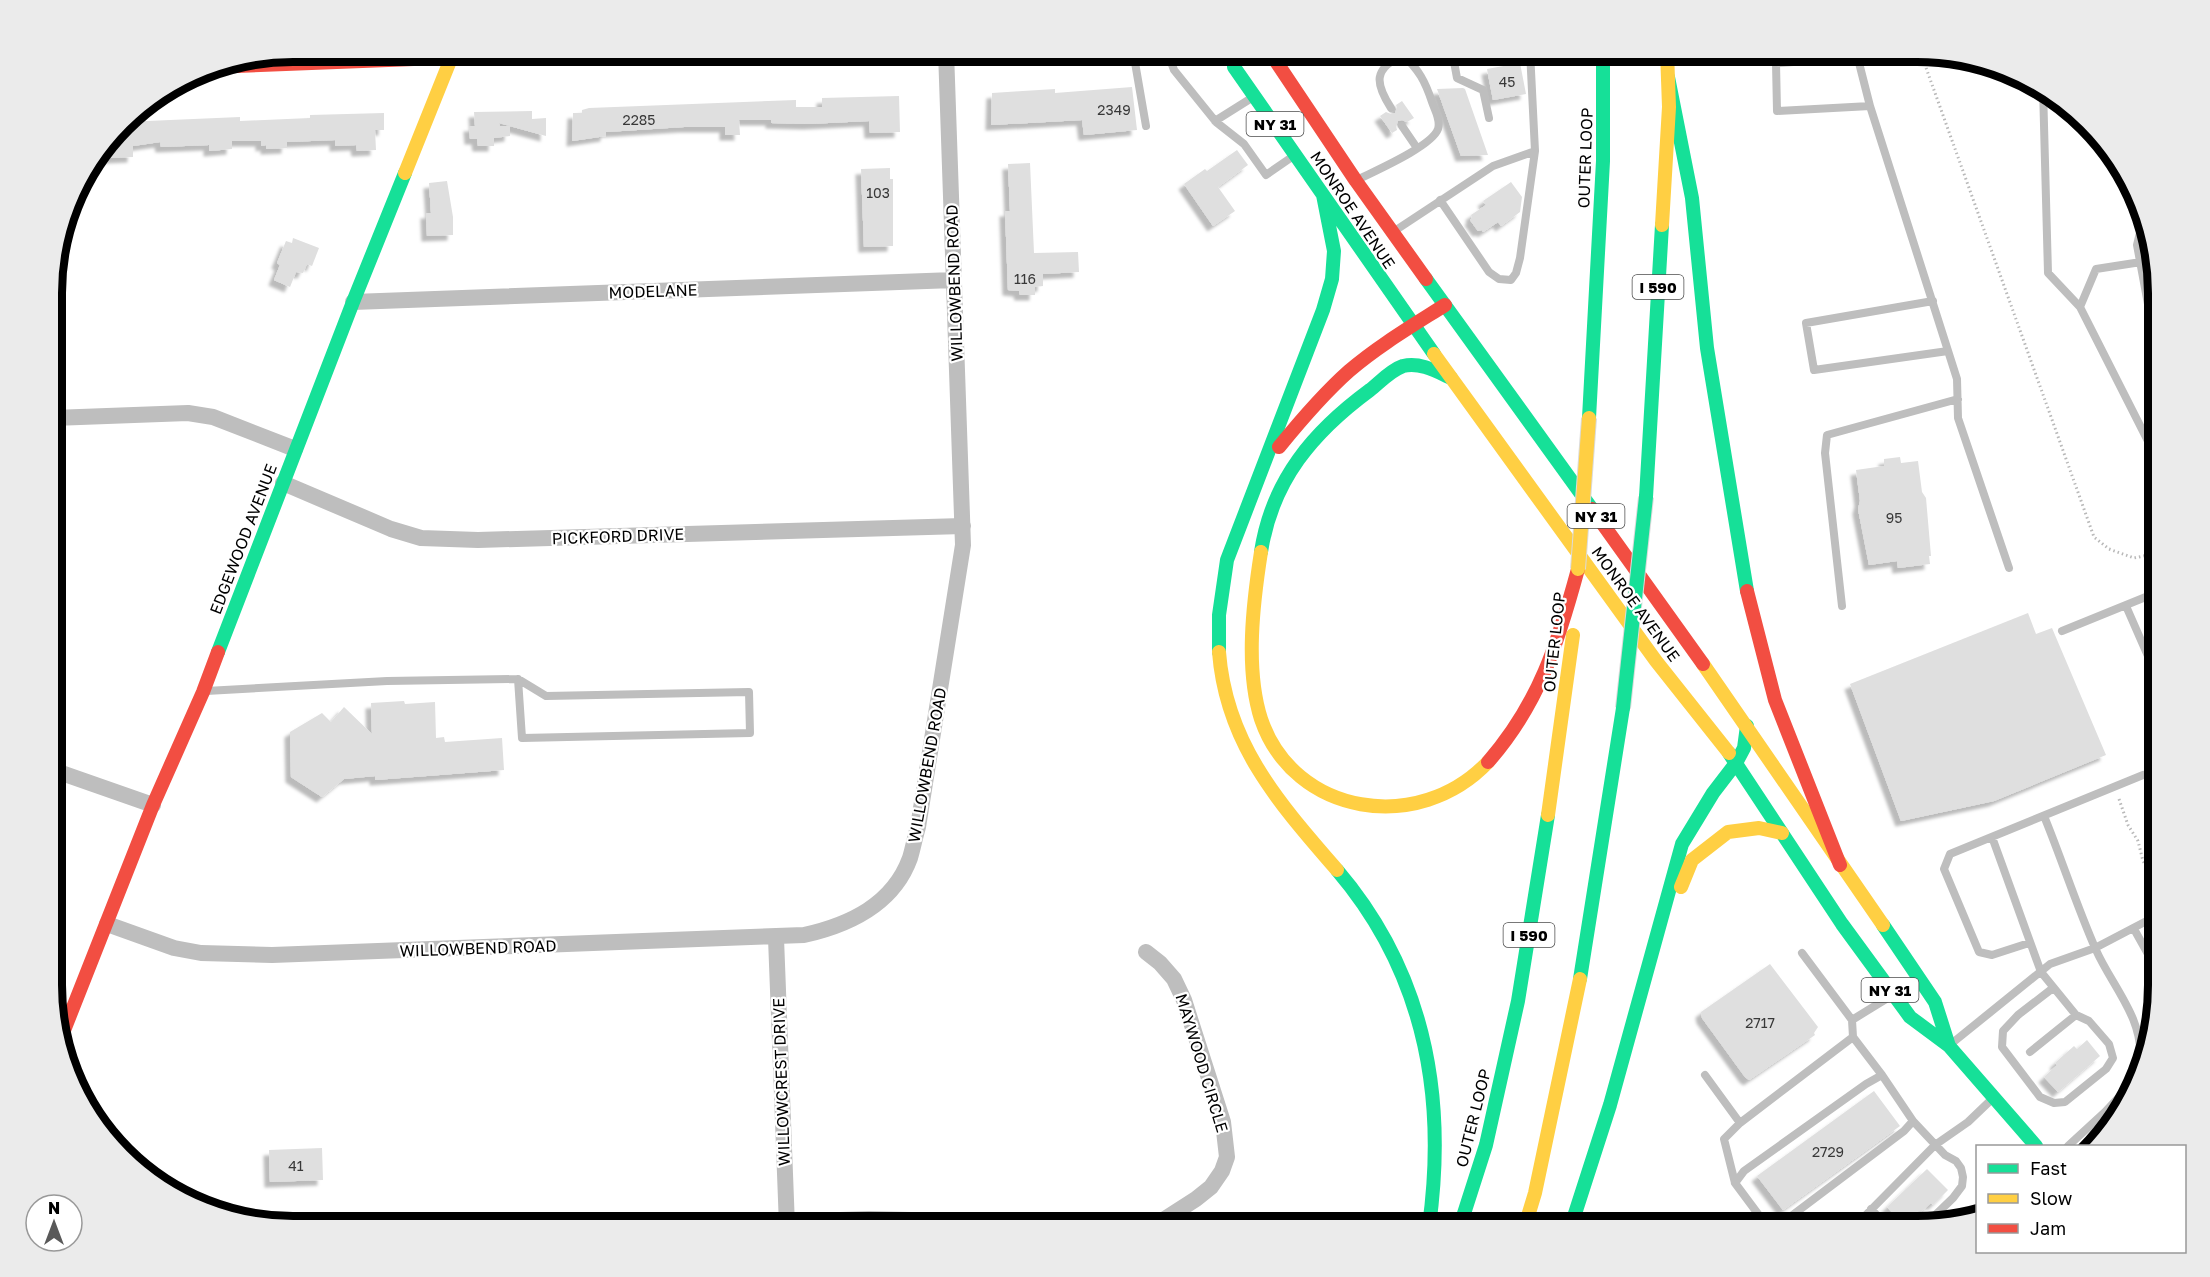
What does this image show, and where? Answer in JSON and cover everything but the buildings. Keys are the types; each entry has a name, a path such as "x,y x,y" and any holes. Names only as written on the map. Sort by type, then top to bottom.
{"main road":[{"path":"253,65 304,62"},
{"name":"EDGEWOOD AVENUE","path":"66,1029 153,805 203,692 295,449 450,62"},
{"name":"MONROE AVENUE","path":"1234,62 1234,67 1413,326 1656,661 1736,763 1842,924 1910,1017 1948,1046 2035,1145"},
{"name":"MONROE AVENUE","path":"1276,62 1356,180 1747,726 1935,1002 1948,1046"},
{"name":"OUTER LOOP","path":"1463,1216 1486,1145 1518,1001 1546,832 1572,638 1589,418 1603,161 1603,62"},
{"name":"I 590","path":"1528,1216 1577,1001 1623,708 1646,497 1670,106 1667,62"},
{"path":"1668,77 1692,198 1707,348 1746,589 1775,700 1840,865"},
{"path":"1323,195 1334,251 1332,279 1323,310 1227,560 1220,591 1217,633 1222,680 1230,711 1257,770 1366,905 1402,973 1426,1046 1434,1093 1438,1142 1430,1216"},
{"path":"1260,471 1305,414 1358,363 1445,305"},
{"path":"1451,378 1422,365 1401,367 1336,414 1286,477 1274,500 1265,528 1260,557 1252,645 1253,681 1266,731 1280,757 1296,774 1317,788 1345,801 1377,809 1407,807 1438,797 1460,785 1489,762 1513,733 1537,692 1564,626 1578,569"},
{"path":"1574,1216 1610,1105 1682,844 1713,793 1736,763 1744,748 1747,726"},
{"path":"1655,939 1692,860 1728,831 1759,828 1782,833"}],"street":[{"name":"WILLOWBEND ROAD","path":"107,924 174,948 228,955 776,938 825,931 843,925 879,903 893,888 909,859 918,826 959,580 963,526 946,62"},
{"name":"MODELANE","path":"353,302 954,280"},
{"path":"61,418 188,413 213,417 295,449"},
{"name":"PICKFORD DRIVE","path":"283,483 391,529 421,538 478,540 963,526"},
{"path":"61,773 153,805"},
{"name":"WILLOWCREST DRIVE","path":"776,938 787,1216"},
{"name":"MAYWOOD CIRCLE","path":"1146,952 1174,979 1184,1000 1223,1122 1227,1157 1222,1171 1210,1187 1170,1216"}],"lane":[{"path":"1134,62 1146,126"},
{"path":"1171,62 1174,70 1215,121 1244,144 1266,175 1296,155"},
{"path":"1389,62 1379,78 1380,88 1391,108"},
{"path":"1356,180 1430,140 1437,130 1439,120 1424,80 1411,62"},
{"path":"1454,62 1456,78 1483,90 1489,118"},
{"path":"1440,200 1490,272 1499,279 1510,280 1516,273 1535,152 1530,62"},
{"path":"1785,62 1776,63 1777,111 1870,106"},
{"path":"1859,62 1870,106 1957,379 1958,418 2008,568"},
{"path":"1215,121 1256,96"},
{"path":"2043,98 2048,273 2080,307 2148,441"},
{"path":"1402,126 1417,148"},
{"path":"1393,232 1493,166 1535,152"},
{"path":"2140,231 2137,245 2148,301"},
{"path":"2080,307 2096,268 2140,262"},
{"path":"1934,302 1806,322 1814,370 1948,351"},
{"path":"1842,606 1825,453 1827,435 1958,399"},
{"path":"2062,631 2148,596"},
{"path":"2126,606 2148,656"},
{"path":"203,692 387,681 518,680 546,696 749,692 750,734 522,738 518,680"},
{"path":"2029,943 1992,955 1979,952 1944,869 1950,854 2143,775"},
{"path":"2044,816 2095,948 2136,1025 2141,1043"},
{"path":"1992,837 2041,972 2076,1015 2089,1021 2109,1044 2113,1058 2106,1069 2065,1102 2054,1103 2040,1096 2002,1047 2003,1031 2018,1015 2054,988"},
{"path":"1948,1046 2050,964 2095,948 2148,921"},
{"path":"2134,929 2148,954"},
{"path":"1802,953 1852,1020 1853,1037 1913,1121 1945,1155 1956,1161 1961,1168 1962,1186 1936,1215"},
{"path":"1852,1020 1894,994"},
{"path":"2030,1052 2076,1015"},
{"path":"1760,1216 1735,1183 1724,1139 1740,1123 1853,1037"},
{"path":"1705,1075 1740,1123"},
{"path":"1735,1183 1744,1171 1866,1084 1882,1076"},
{"path":"2069,1145 2120,1096"},
{"path":"1864,1216 1935,1145 1968,1122 1993,1099"},
{"path":"1791,1216 1904,1131 1913,1121"},
{"path":"1871,1209 1878,1216"}],"path":[{"path":"1924,62 2094,537 2109,549 2134,558 2148,555"},
{"path":"2119,798 2128,825 2138,841 2143,861 2148,868"}],"traffic: fast":[{"path":"1234,62 1234,67 1434,354"},
{"path":"1589,418 1603,161 1603,62"},
{"path":"1668,77 1692,198 1707,348 1747,591"},
{"path":"218,652 405,173"},
{"path":"1219,652 1219,615 1227,560 1323,310 1332,279 1334,251 1323,195"},
{"path":"1646,497 1662,225"},
{"path":"1426,279 1592,509"},
{"path":"1261,552 1267,526 1285,480 1298,460 1330,423 1386,376 1403,366 1422,366 1451,378"},
{"path":"1623,708 1646,497"},
{"path":"1580,979 1623,708"},
{"path":"1574,1216 1610,1105 1682,844 1713,793 1736,763 1744,748 1747,726"},
{"path":"1729,753 1842,924 1910,1017 1949,1046 2035,1145"},
{"path":"1463,1216 1486,1145 1518,1001 1548,815"},
{"path":"1337,870 1367,909 1391,950 1409,993 1422,1038 1431,1083 1434,1130 1434,1178 1430,1216"},
{"path":"1883,925 1935,1002 1949,1046"}],"traffic: slow":[{"path":"405,173 450,62"},
{"path":"1662,225 1669,107 1667,62"},
{"path":"1434,354 1656,661 1729,753"},
{"path":"1578,569 1589,418"},
{"path":"1261,552 1252,636 1256,700 1261,719 1277,752 1301,777 1329,794 1361,804 1395,806 1428,800 1460,785 1488,762"},
{"path":"1548,815 1573,635"},
{"path":"1219,652 1232,715 1244,744 1276,796 1337,870"},
{"path":"1703,664 1883,925"},
{"path":"1681,887 1692,860 1728,832 1759,828 1782,833"},
{"path":"1528,1216 1535,1193 1580,979"}],"traffic: jam":[{"path":"250,65 339,62"},
{"path":"1276,62 1356,181 1426,279"},
{"path":"1279,447 1312,408 1349,371 1383,345 1445,305"},
{"path":"1592,509 1703,664"},
{"path":"1488,762 1521,718 1545,672 1563,622 1578,569"},
{"path":"1747,591 1775,700 1840,865"},
{"path":"65,1027 153,805 203,692 218,652"}]}
